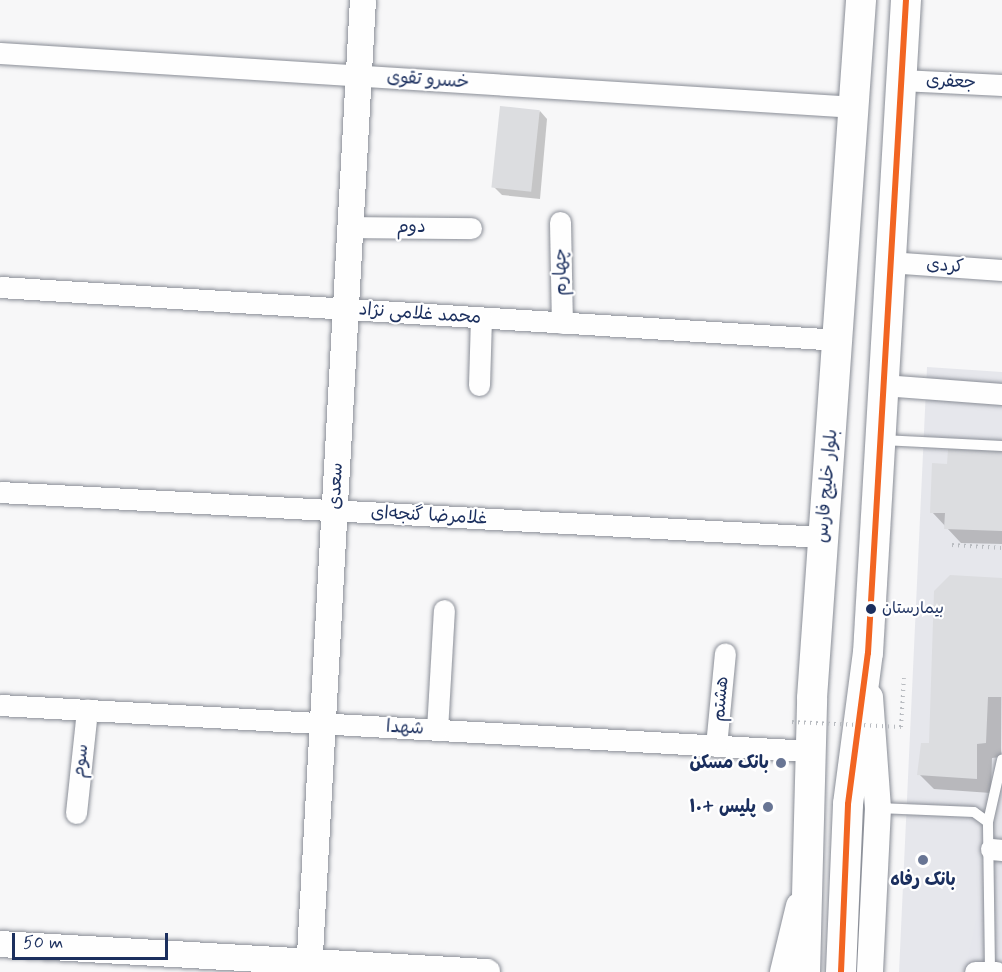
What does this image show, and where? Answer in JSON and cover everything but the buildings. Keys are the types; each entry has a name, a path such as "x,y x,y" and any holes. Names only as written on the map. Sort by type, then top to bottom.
{"main road":[{"name":"بلوار خلیج فارس","path":"805,972 811,856 810,751 822,537 840,340 861,0"},
{"path":"841,972 848,804 868,653 888,262 906,0"}],"street":[{"name":"سعدی","path":"310,967 363,0"},
{"name":"خسرو تقوی","path":"0,53 855,107"},
{"name":"جعفری","path":"901,80 1002,85"},
{"name":"چهارم","path":"560,222 562,323"},
{"name":"دوم","path":"351,227 471,228"},
{"name":"کردی","path":"888,262 1002,270"},
{"name":"محمد غلامی نژاد","path":"0,287 840,340"},
{"path":"479,385 481,318"},
{"path":"883,385 1002,394"},
{"name":"غلامرضا گنجه‌ای","path":"0,492 822,537"},
{"path":"437,730 444,610"},
{"name":"هشتم","path":"717,746 725,653"},
{"path":"868,653 878,808 870,972"},
{"name":"شهدا","path":"0,705 810,751"},
{"name":"سوم","path":"76,813 87,710"},
{"path":"783,972 811,856"},
{"path":"0,944 310,967 487,972"}],"lane":[{"path":"879,440 1002,446"},
{"path":"991,971 996,850 988,822 1002,760"},
{"path":"878,808 974,812 988,822"}],"path":[{"path":"952,545 1002,548"},
{"path":"792,722 901,727 904,678"}],"shaded area":[{"path":"927,367 1002,372 1002,972 899,972"},
{"path":"991,849 1002,850 1002,972 965,972"}],"transit line":[{"path":"841,972 848,804 868,653 906,0"}],"place":[{"name":"بیمارستان","path":"871,609"},
{"name":"بانک مسکن","path":"781,763"},
{"name":"پلیس +۱۰","path":"768,807"},
{"name":"بانک رفاه","path":"923,860"}]}
